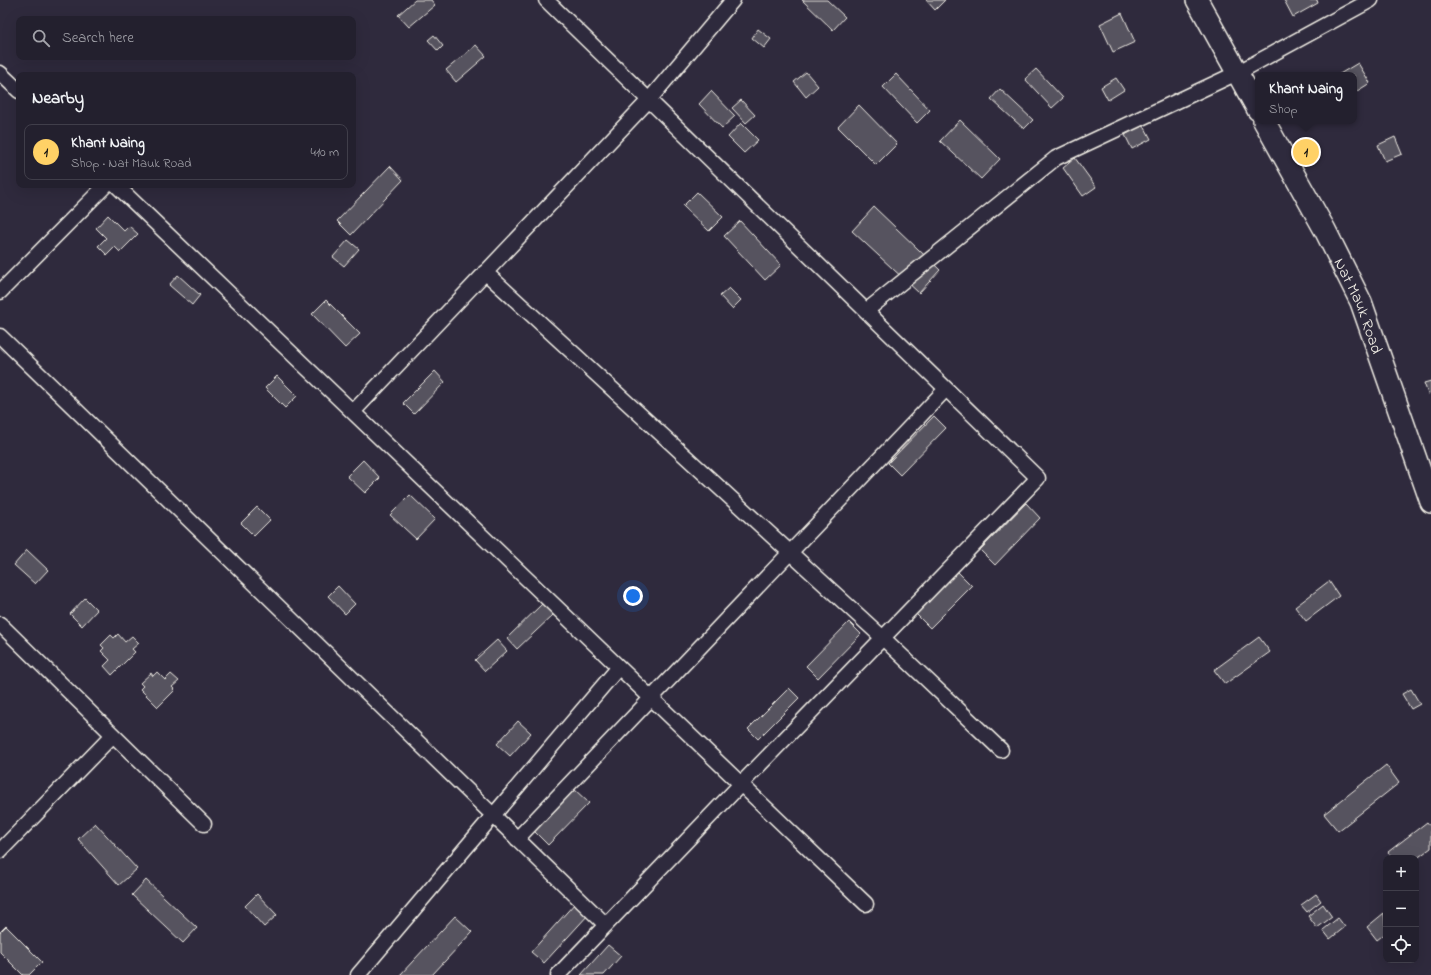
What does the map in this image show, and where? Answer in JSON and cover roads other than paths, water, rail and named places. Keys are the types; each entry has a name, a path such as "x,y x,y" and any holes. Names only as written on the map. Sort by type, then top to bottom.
{"highway":[{"path":"1196,0 1255,105"},
{"name":"Nat Mauk Road","path":"1266,124 1325,230 1361,302 1429,490"}],"street":[{"path":"546,0 1038,478 558,975"},
{"path":"353,412 649,100 733,0"},
{"path":"866,311 1056,158 1237,73 1370,0"},
{"path":"0,72 16,88"},
{"path":"0,292 103,188"},
{"path":"119,188 866,904"},
{"path":"485,272 883,638 1001,750"},
{"path":"0,336 606,925"},
{"path":"517,839 946,389"},
{"path":"0,624 204,824"},
{"path":"358,975 492,815 619,667"},
{"path":"0,851 113,735"}],"place":[{"name":"Khant Naing","path":"1306,152"}]}
